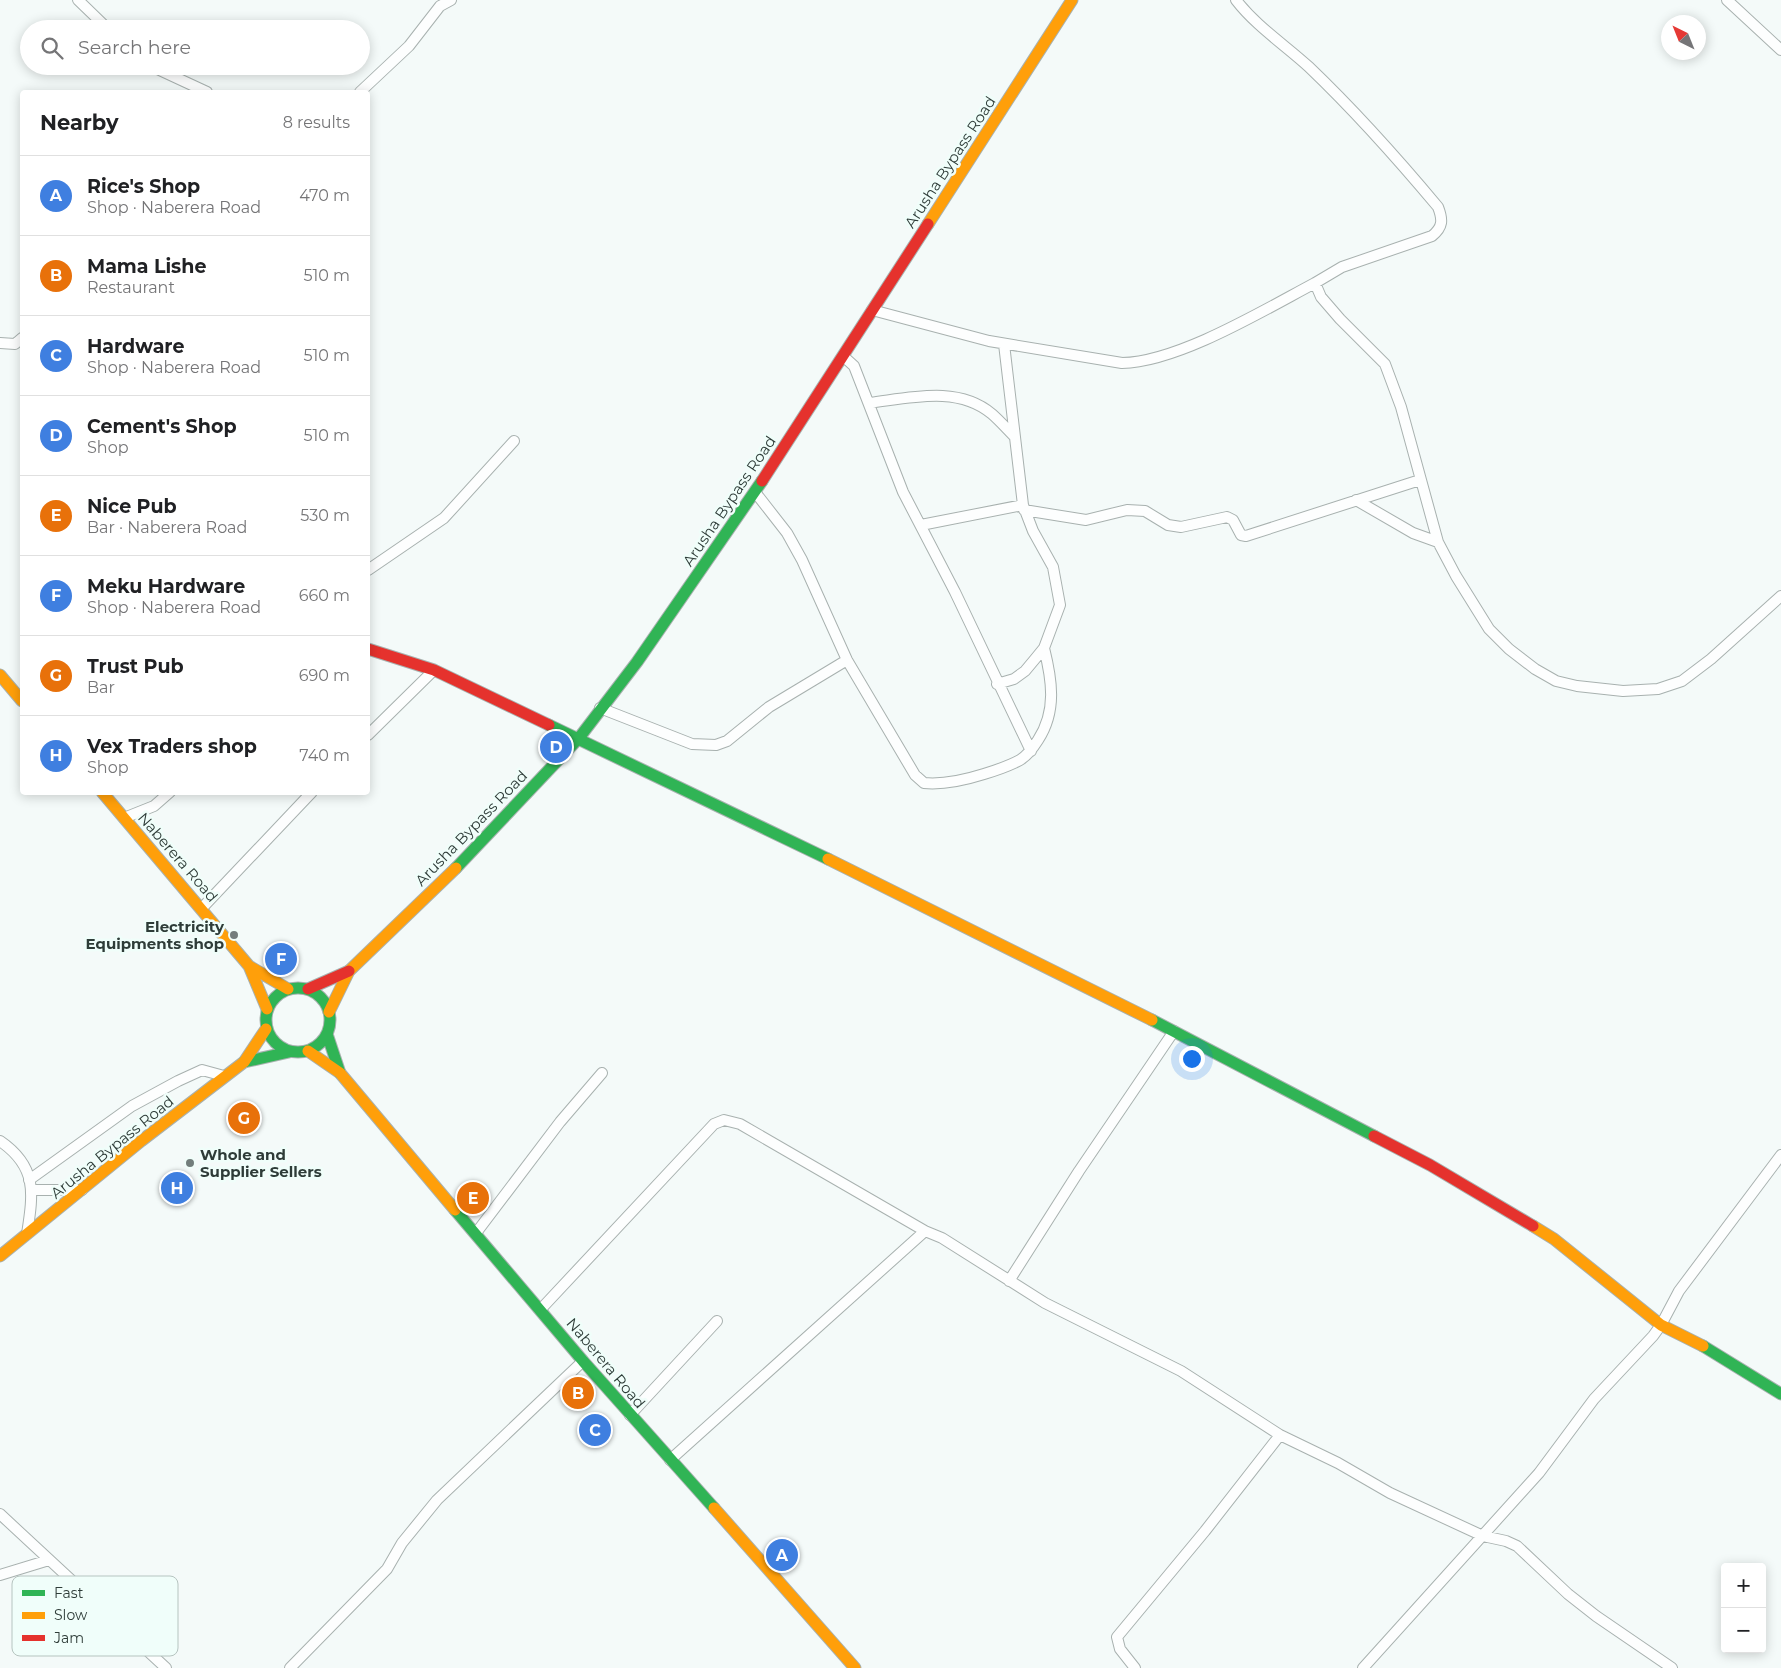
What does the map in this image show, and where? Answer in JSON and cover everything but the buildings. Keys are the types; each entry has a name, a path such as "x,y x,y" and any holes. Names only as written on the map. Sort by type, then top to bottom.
{"street":[{"path":"78,0 99,20"},
{"path":"362,90 409,46 440,6 451,0"},
{"name":"Arusha Bypass Road","path":"288,989 308,989 349,970 456,868 579,738 642,654 755,492 1072,0"},
{"path":"872,310 1004,344 1122,363 1142,363 1165,356 1216,333 1315,283 1342,267 1427,240 1441,227 1441,213 1438,207 1367,124 1308,66 1255,21 1236,0"},
{"path":"1727,0 1781,50"},
{"path":"170,75 203,90"},
{"path":"1315,283 1321,297 1340,319 1385,364 1401,407 1438,542 1472,604 1489,629 1509,649 1535,669 1556,680 1577,686 1623,691 1658,689 1682,681 1711,659 1781,596"},
{"path":"0,342 15,344 20,340"},
{"path":"997,684 1014,679 1025,671 1044,648 1060,605 1059,589 1053,566 1033,531 1024,508 1004,344"},
{"path":"842,356 854,366 904,492 1031,751"},
{"path":"869,403 930,396 958,397 977,404 992,414 1014,436"},
{"path":"370,569 444,518 514,441"},
{"path":"920,525 1024,508 1086,520 1127,510 1145,511 1168,525 1180,527 1227,517 1233,520 1243,536 1420,480"},
{"path":"755,492 787,533 802,560 847,660 916,775 924,783 952,782 978,776 1022,759 1031,751 1047,726 1052,704 1050,676 1044,648"},
{"path":"1356,500 1413,533 1438,542"},
{"path":"370,650 434,670 858,873 1174,1031 1430,1165 1530,1224 1580,1258 1661,1325 1700,1344 1781,1394"},
{"path":"600,708 692,744 716,745 727,741 785,697 847,660"},
{"path":"370,733 434,670"},
{"path":"0,675 20,699"},
{"name":"Naberera Road","path":"105,795 202,908 249,966 267,1009"},
{"path":"124,818 154,806 167,795"},
{"path":"202,908 309,795"},
{"name":"Naberera Road","path":"249,966 288,989"},
{"name":"Arusha Bypass Road","path":"327,1034 330,1023 329,1012 349,970"},
{"path":"288,989 279,993 267,1009 266,1029 271,1039 279,1047 289,1052"},
{"path":"308,989 325,1002 329,1012"},
{"name":"Arusha Bypass Road","path":"0,1256 244,1062 266,1029"},
{"path":"1009,1281 1079,1171 1174,1031"},
{"path":"308,1051 316,1047 327,1034"},
{"name":"Naberera Road","path":"327,1034 340,1073"},
{"name":"Arusha Bypass Road","path":"244,1062 289,1052 308,1051"},
{"name":"Naberera Road","path":"308,1051 340,1073 541,1309 583,1362 855,1668"},
{"path":"29,1180 132,1106 170,1085 202,1070 224,1076"},
{"path":"476,1233 560,1122 602,1073"},
{"path":"541,1309 710,1127 724,1120 740,1124 925,1231 942,1238 1045,1303 1181,1371 1280,1435 1338,1463 1390,1493 1483,1536 1506,1541 1517,1546 1568,1594 1596,1616 1672,1668"},
{"path":"0,1141 23,1162 33,1190 27,1234"},
{"path":"1363,1668 1419,1602 1483,1536 1539,1473 1594,1399 1661,1325 1679,1291 1781,1155"},
{"path":"33,1190 84,1190"},
{"path":"670,1460 925,1231"},
{"path":"630,1415 717,1322"},
{"path":"290,1668 386,1569 402,1543 437,1500 583,1362"},
{"path":"1135,1668 1120,1649 1117,1637 1205,1531 1280,1435"},
{"path":"0,1514 66,1576"},
{"path":"0,1575 49,1560"},
{"path":"153,1656 166,1668"}],"traffic: fast":[{"path":"456,868 579,738 637,662 762,481"},
{"path":"549,725 828,859"},
{"path":"292,988 304,988 321,997 328,1008 330,1020 328,1032 321,1043 304,1052 292,1052 280,1047 271,1038 266,1026 266,1014 271,1002 280,993 292,988"},
{"path":"1152,1020 1374,1136"},
{"path":"327,1034 340,1073"},
{"path":"244,1062 289,1052"},
{"path":"455,1210 583,1361 714,1508"},
{"path":"1703,1346 1781,1394"}],"traffic: slow":[{"path":"928,224 1072,0"},
{"path":"0,675 20,699"},
{"path":"105,795 249,966 267,1009"},
{"path":"828,859 1152,1020"},
{"path":"329,1012 349,971 456,868"},
{"path":"249,966 288,989"},
{"path":"0,1256 141,1141 244,1062 266,1029"},
{"path":"308,1051 340,1073 455,1210"},
{"path":"1533,1226 1554,1239 1661,1325 1703,1346"},
{"path":"714,1508 855,1668"}],"traffic: jam":[{"path":"762,481 928,224"},
{"path":"370,650 434,670 549,725"},
{"path":"308,989 349,971"},
{"path":"1374,1136 1430,1165 1533,1226"}],"place":[{"name":"Cement's Shop","path":"556,747"},
{"name":"Electricity Equipments shop","path":"234,935"},
{"name":"Meku Hardware","path":"281,959"},
{"name":"Trust Pub","path":"244,1118"},
{"name":"Whole and Supplier Sellers","path":"190,1163"},
{"name":"Vex Traders shop","path":"177,1188"},
{"name":"Nice Pub","path":"473,1198"},
{"name":"Mama Lishe","path":"578,1393"},
{"name":"Hardware","path":"595,1430"},
{"name":"Rice's Shop","path":"782,1555"}]}
